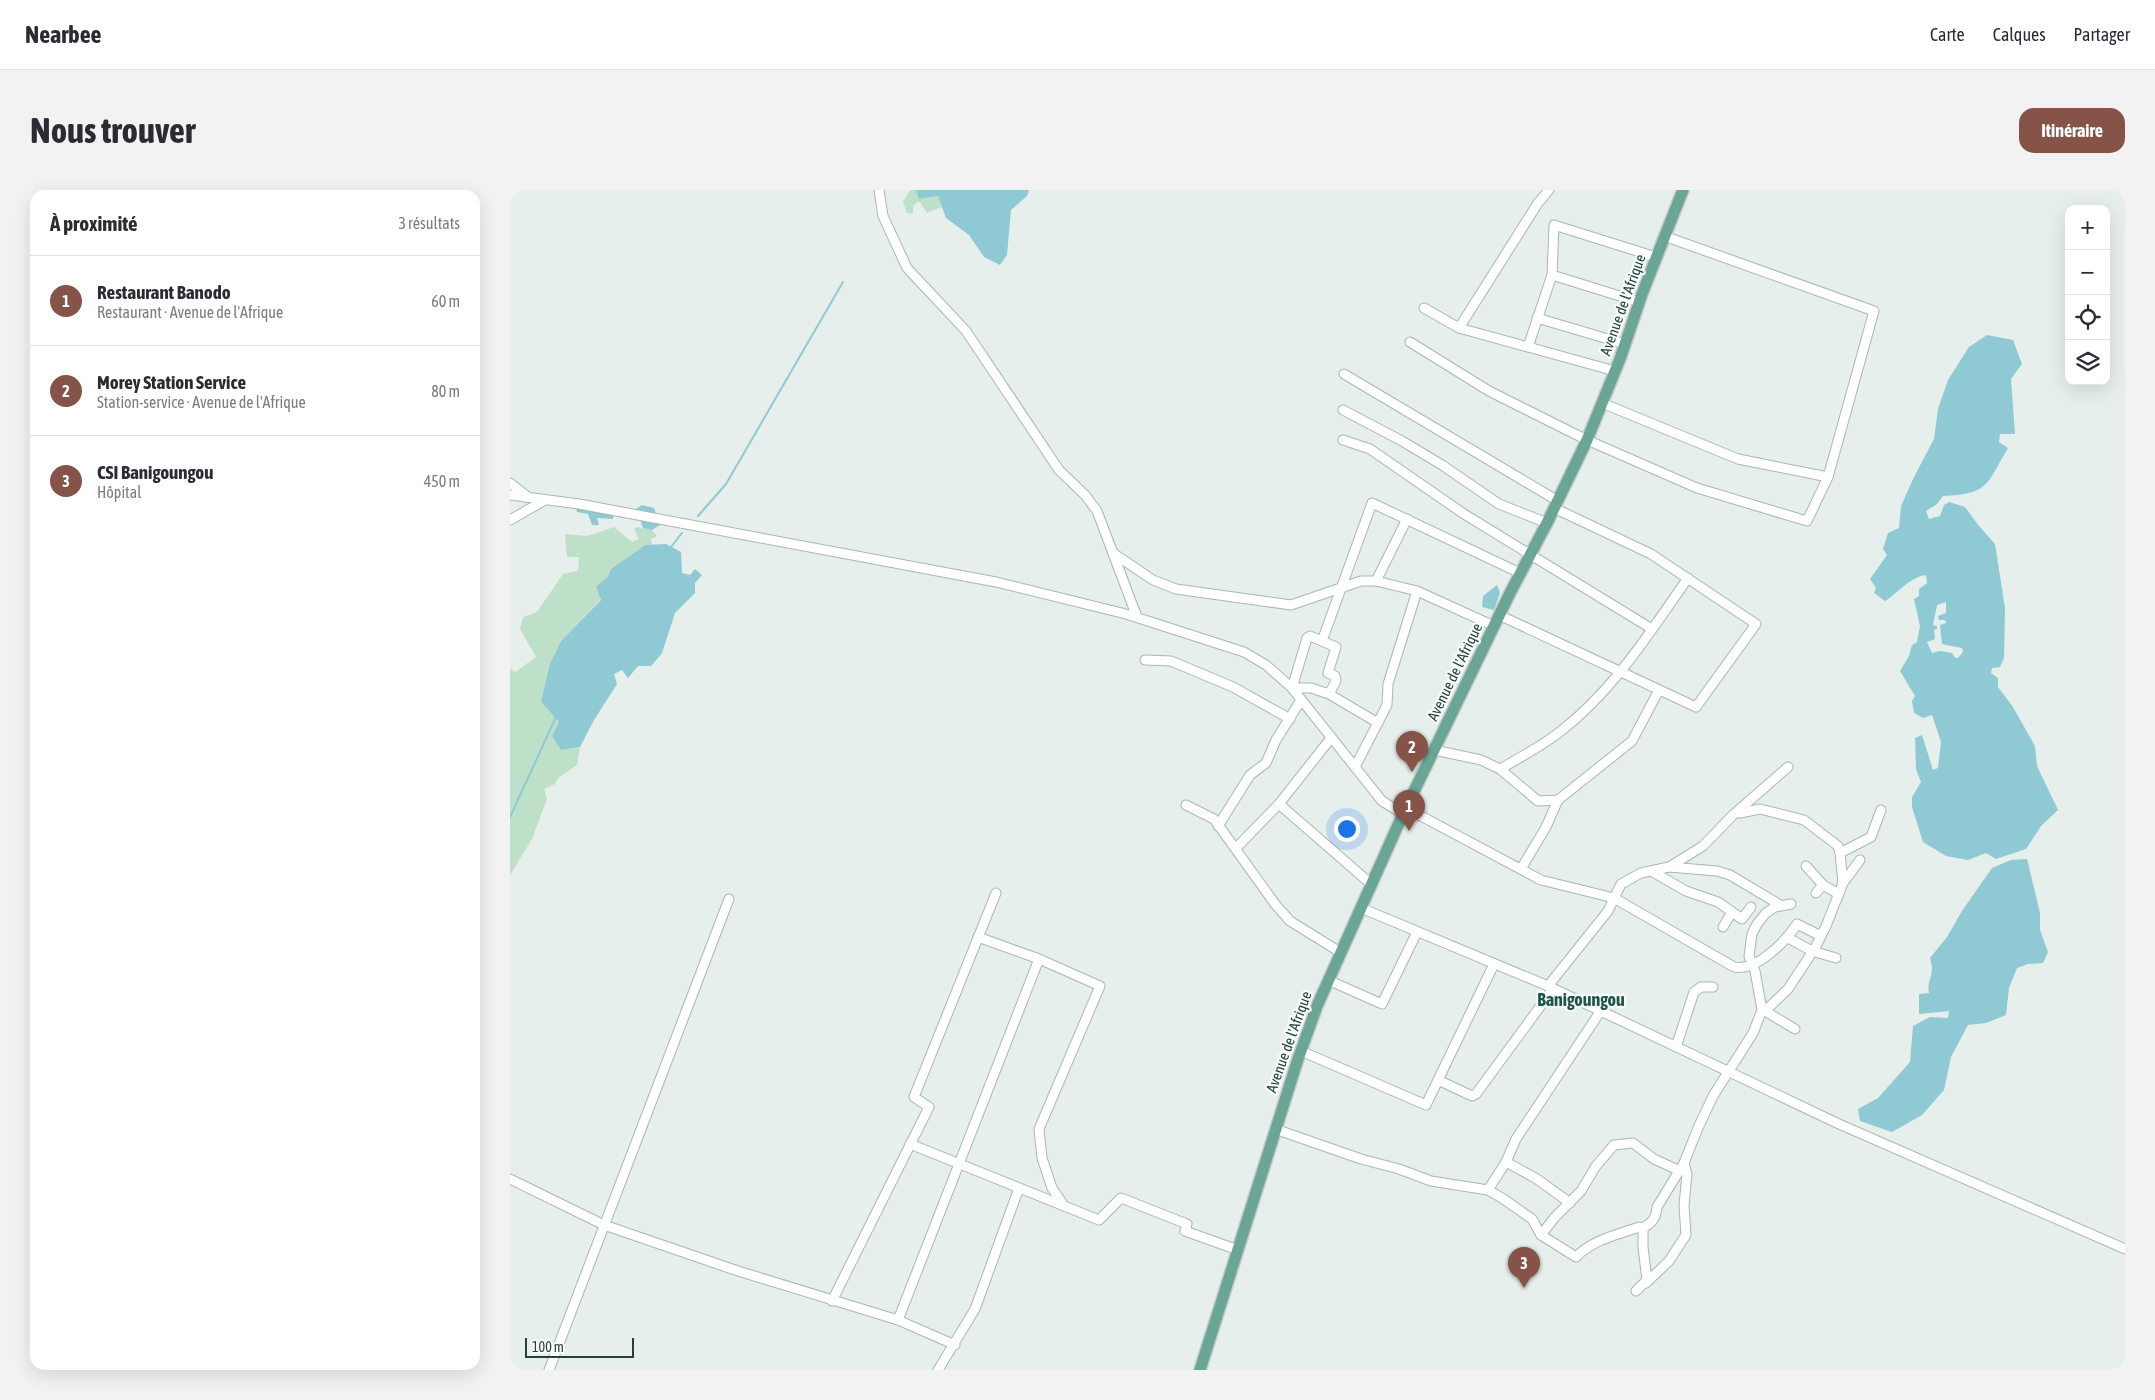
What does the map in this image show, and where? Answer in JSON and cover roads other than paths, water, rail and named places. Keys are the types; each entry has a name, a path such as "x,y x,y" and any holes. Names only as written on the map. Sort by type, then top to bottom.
{"main road":[{"name":"Avenue de l'Afrique","path":"1200,1370 1301,1051 1328,980 1434,750 1587,440 1615,371 1656,256 1683,190"}],"street":[{"path":"879,190 883,216 907,268 966,331 1059,470 1085,495 1097,511 1137,617"},
{"path":"1459,328 1538,203 1549,190"},
{"path":"1528,347 1552,275 1554,225 1656,256"},
{"path":"1410,342 1489,391 1587,440 1697,488 1807,521 1828,477 1874,311 1664,236"},
{"path":"1552,275 1639,302"},
{"path":"1424,308 1459,328 1615,371"},
{"path":"1537,318 1625,344"},
{"path":"1344,374 1556,505 1651,554 1756,624 1696,707 1499,615"},
{"path":"1602,403 1738,459 1828,477"},
{"path":"1343,410 1434,460 1498,504 1547,523"},
{"path":"1343,440 1370,449 1464,514 1652,629"},
{"path":"510,483 528,497"},
{"path":"510,495 747,535 996,582 1137,617 1244,652 1266,665 1292,688 1382,801 1541,880 1614,898 1734,967 1740,968 1765,957 1788,938 1797,924 1821,936"},
{"path":"510,520 545,500"},
{"path":"1322,641 1372,504 1520,573"},
{"path":"1376,581 1407,519"},
{"path":"1114,553 1153,580 1176,589 1291,606 1361,581 1376,581 1416,592 1494,626"},
{"path":"1500,769 1536,749 1563,730 1622,672 1688,578"},
{"path":"1355,767 1387,704 1388,684 1416,592"},
{"path":"1292,688 1307,638 1310,636 1335,646 1336,649 1328,673 1335,676 1336,681 1328,694"},
{"path":"1145,660 1171,661 1233,687 1290,719"},
{"path":"1292,688 1311,688 1328,694 1378,723"},
{"path":"1522,869 1546,827 1558,800 1632,741 1659,690"},
{"path":"1218,826 1250,774 1266,763 1276,740 1301,700"},
{"path":"1236,848 1279,804 1331,738"},
{"path":"1434,750 1481,760 1500,769 1538,801 1558,800"},
{"path":"1438,1080 1460,1092 1474,1095 1608,911 1621,884 1631,877 1669,867 1703,846 1733,816 1788,767"},
{"path":"1186,804 1214,819 1275,904 1290,920 1340,952"},
{"path":"1279,804 1371,884"},
{"path":"1733,816 1745,810 1760,809 1804,820 1838,846 1843,883"},
{"path":"1840,853 1871,837 1881,810"},
{"path":"1276,1129 1361,1159 1399,1169 1432,1181 1488,1190 1532,1219 1542,1236 1576,1257 1581,1252 1607,1238 1638,1227 1643,1228 1653,1221 1657,1207 1682,1167 1698,1128 1728,1072 1753,1033 1763,1011 1788,989 1821,936 1843,883 1860,860"},
{"path":"1806,866 1823,885 1839,894"},
{"path":"1669,867 1717,871 1730,875 1782,906"},
{"path":"1653,872 1686,891 1718,902 1742,918 1751,907"},
{"path":"1816,892 1823,885"},
{"path":"832,1301 929,1107 914,1096 996,893"},
{"path":"549,1370 729,900"},
{"path":"1791,904 1766,913 1757,924 1750,941 1749,956 1758,985 1763,1011 1795,1029"},
{"path":"1360,908 1551,988 1839,1124 2125,1249"},
{"path":"1723,926 1732,912"},
{"path":"1328,980 1382,1004 1417,932"},
{"path":"978,937 1039,959 1100,986 1040,1129 1042,1158 1052,1188 1064,1206"},
{"path":"1788,938 1812,951 1836,958"},
{"path":"898,1320 1039,959"},
{"path":"1301,1051 1426,1105 1494,964"},
{"path":"1676,1047 1694,992 1702,987 1713,988"},
{"path":"1488,1190 1506,1162 1516,1139 1600,1012"},
{"path":"1542,1236 1555,1217 1581,1191 1596,1166 1614,1145 1633,1143 1654,1159 1682,1167 1687,1174 1684,1205 1686,1235 1669,1261 1636,1291"},
{"path":"910,1144 1099,1220 1121,1198 1187,1224 1185,1230 1238,1250"},
{"path":"1506,1162 1537,1179 1570,1203"},
{"path":"510,1179 604,1225 832,1301 898,1320 955,1345"},
{"path":"938,1370 955,1345 975,1309 1020,1188"},
{"path":"1643,1228 1646,1283"}],"water":[{"path":"916,190 1029,190 1027,196 1011,210 1007,255 1000,265 984,257 969,235 946,218 938,196 919,199"},
{"path":"1987,335 2013,340 2022,364 2011,379 2015,434 2000,434 1999,442 2008,448 1990,479 1984,485 1978,490 1969,493 1943,496 1937,504 1926,511 1929,519 1940,516 1944,505 1949,502 1965,507 1995,544 2005,608 2004,658 2000,667 1992,668 1991,673 1998,678 1998,687 2013,707 2035,746 2037,766 2058,810 2041,826 2026,849 1996,859 1986,853 1968,860 1946,856 1923,842 1912,807 1912,797 1921,782 1916,769 1915,738 1922,735 1933,770 1938,768 1941,742 1932,715 1923,718 1914,713 1912,701 1915,696 1900,671 1909,656 1912,645 1917,642 1920,626 1914,599 1919,596 1919,589 1927,583 1926,575 1909,582 1885,601 1874,593 1876,588 1870,579 1887,555 1883,549 1888,533 1899,528 1901,506 1934,439 1938,409 1948,380 1969,347","holes":["1946,602 1946,613 1938,616 1939,620 1945,620 1946,623 1940,625 1942,644 1962,648 1963,652 1958,658 1955,658 1952,653 1940,651 1932,653 1927,642 1935,639 1934,630 1937,629 1937,626 1933,625 1937,605"]},
{"path":"642,505 654,508 660,525 652,530 643,528 636,509"},
{"path":"576,507 613,514 613,519 597,518 599,525 592,525 588,514 577,512"},
{"path":"666,544 681,552 682,573 690,575 695,569 702,575 695,583 695,593 675,613 662,653 651,666 638,666 628,678 622,670 614,674 617,684 594,720 580,747 561,750 552,736 559,722 541,702 550,664 561,641 601,600 596,586 607,578 611,569 645,545"},
{"path":"1497,585 1500,593 1494,610 1482,607 1483,596"},
{"path":"2027,859 2040,913 2040,930 2048,952 2043,963 2028,964 2017,968 2009,988 2006,1015 1986,1023 1968,1025 1951,1057 1944,1090 1922,1115 1892,1132 1860,1121 1858,1109 1878,1098 1910,1062 1913,1026 1930,1017 1948,1018 1949,1011 1919,1014 1919,994 1929,993 1928,988 1932,973 1930,958 1947,937 1962,911 1992,868 2011,860"}],"waterway":[{"path":"698,516 726,484 843,282"},
{"path":"671,547 682,533"},
{"path":"510,817 556,717"}],"place":[{"name":"Morey Station Service","path":"1412,772"},
{"name":"Restaurant Banodo","path":"1409,831"},
{"name":"CSI Banigoungou","path":"1524,1288"}],"district":[{"name":"Banigoungou","path":"1581,1000"}]}
